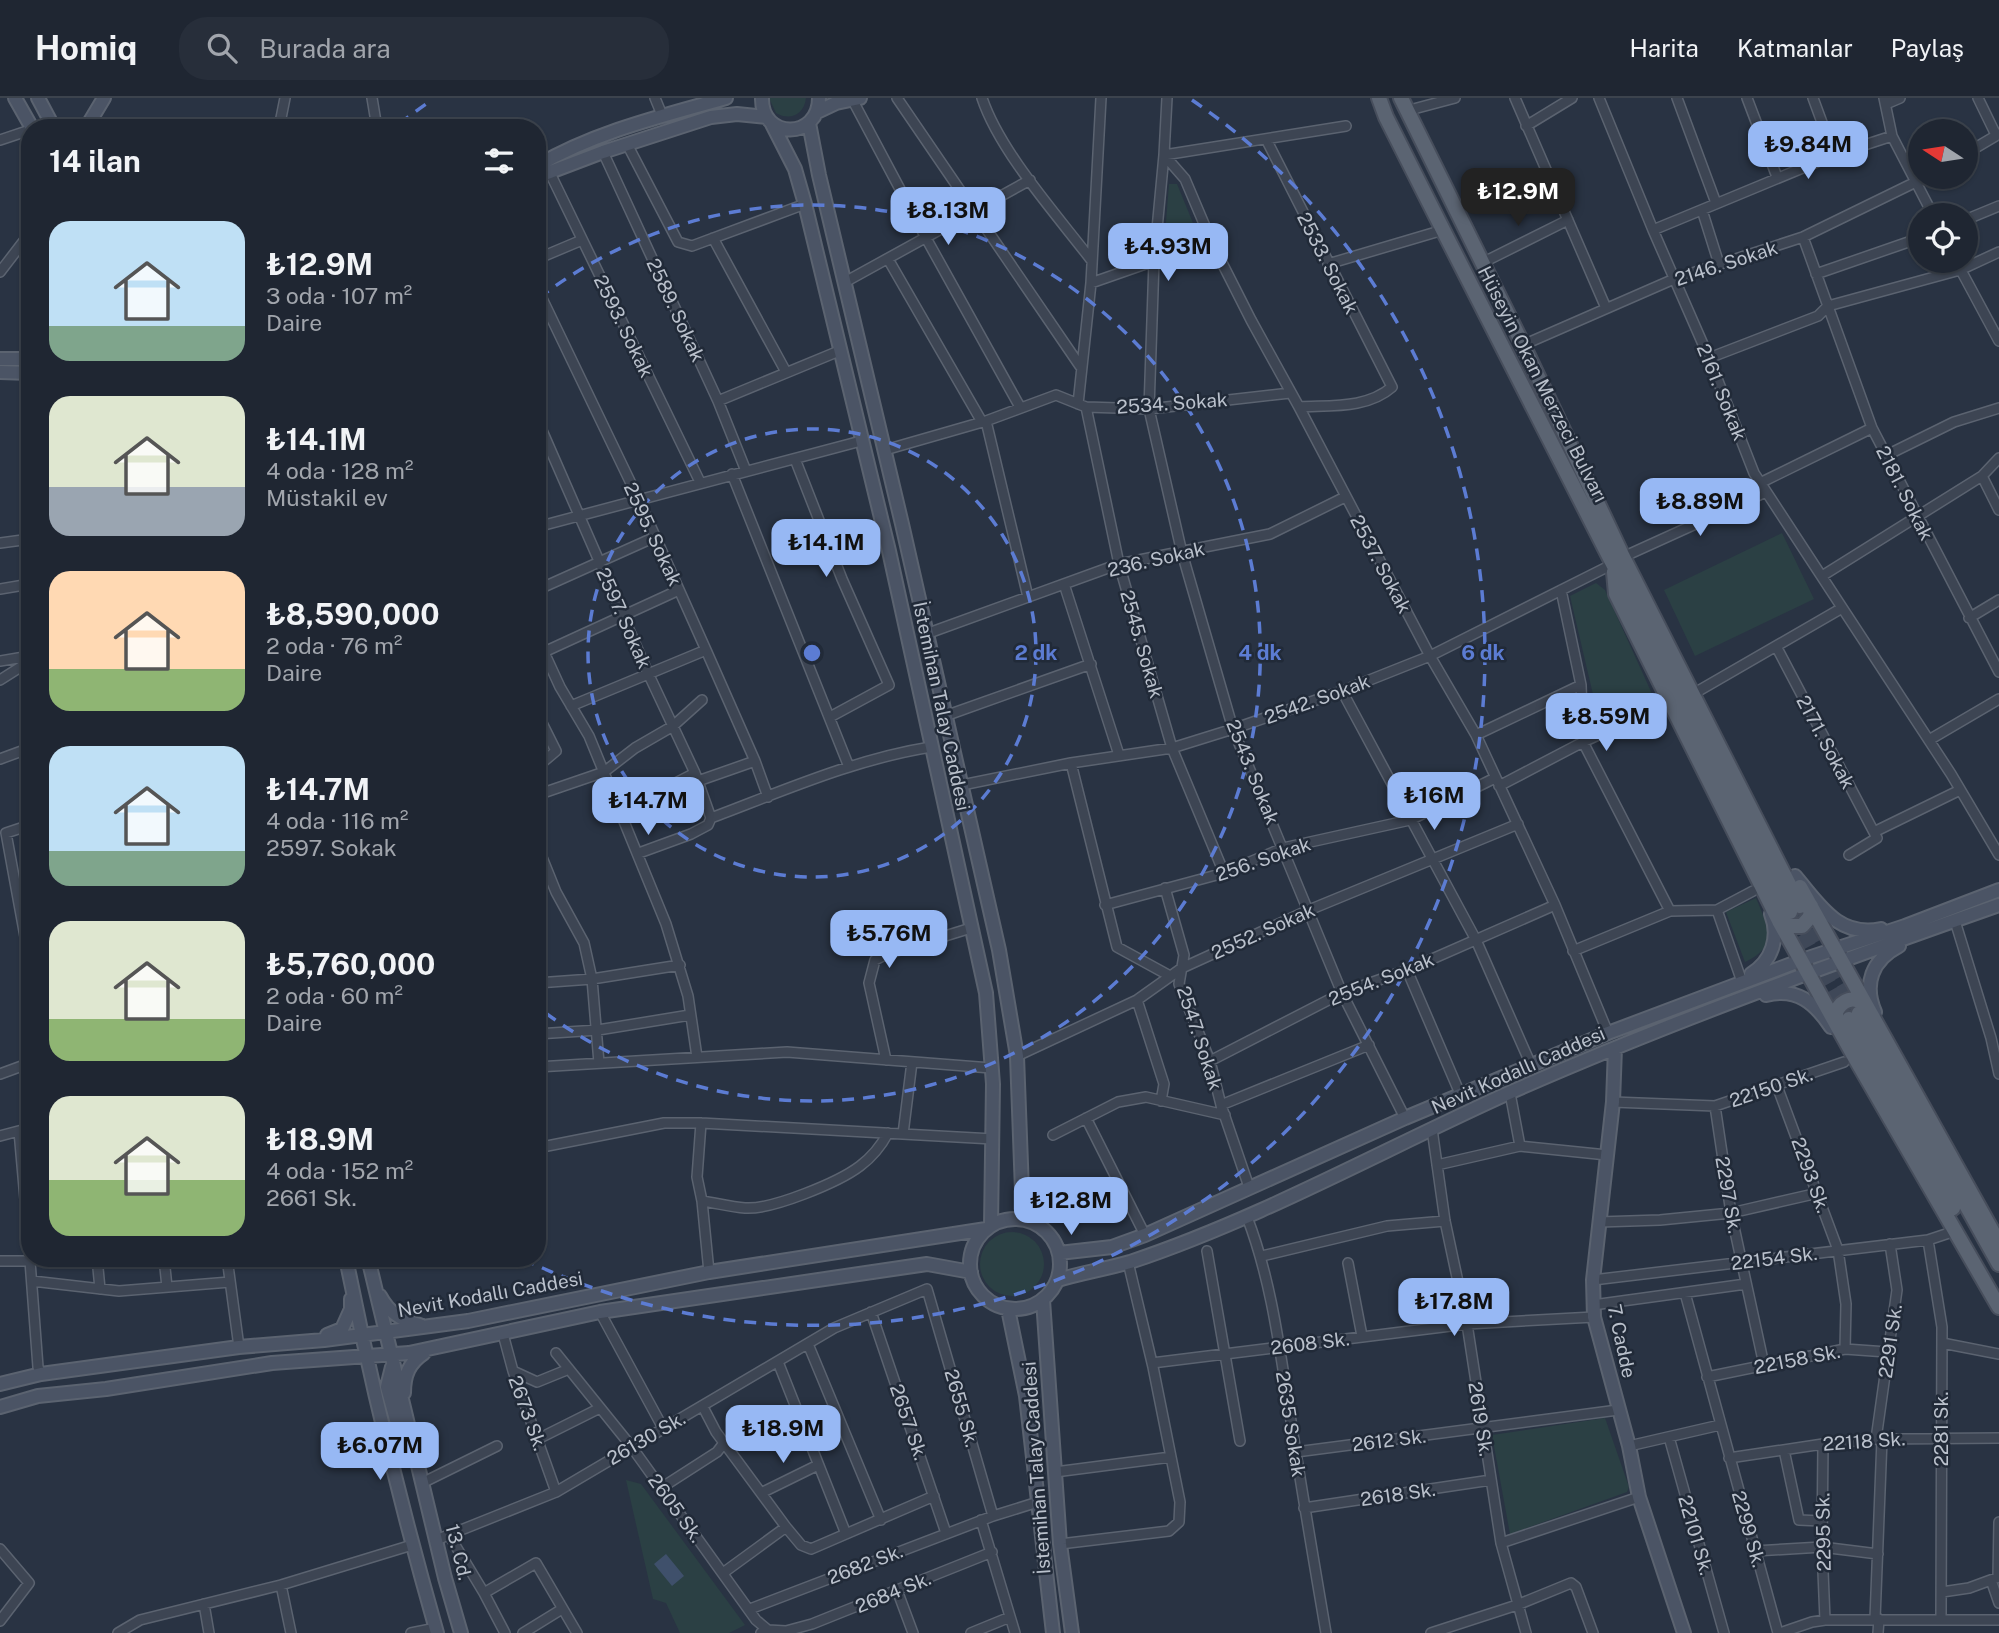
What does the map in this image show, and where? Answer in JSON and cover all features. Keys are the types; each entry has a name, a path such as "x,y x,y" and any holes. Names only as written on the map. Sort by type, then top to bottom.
{"main road":[{"path":"15,98 26,119"},
{"path":"37,98 49,119"},
{"path":"91,119 104,98"},
{"path":"546,168 584,142 662,115 726,98"},
{"name":"İstemihan Talay Caddesi","path":"762,98 769,120 795,169 805,204 889,551 986,993 992,1068 993,1139 988,1228"},
{"name":"İstemihan Talay Caddesi","path":"819,98 813,117 819,175 999,950 1017,1056 1022,1191 1035,1223"},
{"name":"Hüseyin Okan Merzeci Bulvarı","path":"1379,98 1443,230 1618,560 1795,911"},
{"path":"546,169 711,117 737,114 769,120 787,130 803,127 813,117 836,103 856,99"},
{"name":"Hüseyin Okan Merzeci Bulvarı","path":"1404,104 1523,345 1618,560"},
{"path":"0,359 21,359"},
{"path":"0,372 21,372"},
{"path":"1716,992 1756,971 1765,962 1774,943 1773,919 1671,702 1616,594 1618,560 1641,574 1795,876 1822,910 1842,925 1867,931 1905,926"},
{"path":"1795,876 1795,911 1802,960 1810,973 1852,1015 1886,1039"},
{"path":"1756,884 1795,911 1838,956 1852,1015 1999,1290"},
{"name":"Nevit Kodallı Caddesi","path":"1058,1280 1128,1262 1247,1217 1510,1093 1728,1002 1810,973 1838,956 1905,926 1999,890"},
{"name":"Nevit Kodallı Caddesi","path":"1059,1254 1112,1247 1145,1235 1248,1187 1531,1065 1802,960 1838,956 1923,932 1999,905"},
{"path":"1923,932 1883,956 1871,976 1870,999 1886,1039 1999,1244"},
{"path":"1728,1002 1781,992 1802,997 1819,1009 1955,1230 1999,1307"},
{"path":"1849,1059 1852,1015"},
{"path":"1852,1015 1999,1264"},
{"name":"7. Cadde","path":"1615,1048 1613,1102 1593,1280 1593,1311 1629,1446 1639,1497 1684,1633"},
{"path":"1010,1219 1035,1223 1055,1241 1060,1267 1058,1280 1043,1300 1020,1309 1008,1309 994,1304 982,1296 974,1284 971,1272 972,1249 988,1228 1010,1219"},
{"name":"Nevit Kodallı Caddesi","path":"0,1384 41,1374 314,1341 360,1329 385,1332 466,1321 709,1272 988,1228"},
{"path":"0,1406 38,1396 106,1389 272,1363 349,1356 391,1360 409,1353 600,1312 927,1264 971,1272"},
{"path":"348,1267 360,1329 412,1545 436,1630"},
{"path":"355,1267 364,1308 360,1329"},
{"name":"13. Cd.","path":"370,1267 422,1483 442,1538 461,1633"},
{"path":"374,1284 386,1306 404,1321 427,1326"},
{"path":"314,1341 342,1329 351,1309 351,1285"},
{"name":"İstemihan Talay Caddesi","path":"1043,1300 1060,1544 1072,1633"},
{"name":"İstemihan Talay Caddesi","path":"1008,1309 1026,1396 1053,1633"},
{"path":"402,1330 419,1336 451,1330 466,1321"},
{"path":"403,1407 404,1382 411,1362 429,1349"},
{"path":"391,1360 387,1387 398,1427 411,1439"}],"street":[{"path":"281,119 285,98"},
{"path":"372,98 376,119"},
{"path":"655,98 662,115"},
{"path":"897,98 1080,366"},
{"path":"982,98 989,118 1030,180 1092,261"},
{"name":"2545. Sokak","path":"1101,98 1091,283 1080,366 1082,406 1119,565 1172,748 1224,873"},
{"path":"1167,98 1164,155 1346,126"},
{"path":"1404,104 1455,98"},
{"path":"1515,98 1606,308"},
{"path":"1526,126 1572,98"},
{"name":"2161. Sokak","path":"1600,98 1754,473 1995,840 1999,855"},
{"path":"1677,98 1716,203"},
{"path":"1746,98 1777,177"},
{"path":"1813,98 1834,155"},
{"path":"1900,98 1885,101 1892,136 1908,167"},
{"path":"1978,98 1998,134 1978,146"},
{"path":"856,99 926,238 1020,407 984,421 884,450"},
{"path":"0,140 21,133"},
{"path":"1653,230 1777,177 1892,136"},
{"name":"2533. Sokak","path":"1266,139 1392,387 1385,393 1357,404 1299,407"},
{"path":"627,144 678,242 692,246 805,204"},
{"name":"2589. Sokak","path":"603,152 718,401 746,471"},
{"name":"2537. Sokak","path":"1164,155 1185,179 1213,245 1290,393 1430,656 1476,735 1555,905 1608,1033"},
{"name":"2543. Sokak","path":"1164,155 1154,261 1149,409 1182,553 1233,729 1342,993 1405,1118"},
{"name":"2593. Sokak","path":"546,179 582,240 700,482"},
{"path":"845,282 1030,180"},
{"name":"2146. Sokak","path":"1523,345 1674,279 1803,237 1908,187"},
{"path":"1978,214 1999,205"},
{"path":"1702,210 1719,264"},
{"path":"1482,263 1568,220"},
{"path":"1328,264 1443,230"},
{"name":"2181. Sokak","path":"1803,237 1872,428 1999,672"},
{"path":"713,238 786,372"},
{"path":"546,255 582,240"},
{"path":"1815,274 1908,242"},
{"path":"0,272 21,245"},
{"path":"1091,283 1154,261 1213,245"},
{"path":"1978,259 1999,253"},
{"path":"888,259 984,421 1028,597"},
{"path":"1709,358 1818,316 1828,306 1933,273"},
{"path":"1962,273 1999,341"},
{"name":"2595. Sokak","path":"546,307 638,498 755,761 768,797"},
{"path":"718,401 839,351"},
{"name":"2534. Sokak","path":"1020,407 1056,395 1082,406 1149,409 1290,393"},
{"path":"1885,456 1954,422 1999,408"},
{"path":"1760,483 1872,428"},
{"name":"2597. Sokak","path":"546,441 696,777 711,817"},
{"path":"546,524 861,441"},
{"path":"1822,576 1982,476 1999,458"},
{"path":"795,459 842,579 889,685 830,717"},
{"path":"732,474 849,767"},
{"path":"1982,476 1999,510"},
{"name":"2542. Sokak","path":"962,785 1071,763 1172,748 1342,691 1430,656 1618,560 1766,492"},
{"name":"236. Sokak","path":"926,634 1119,565 1270,534 1345,497"},
{"path":"546,586 655,537"},
{"path":"0,543 21,540"},
{"path":"1064,584 1119,755"},
{"path":"0,589 21,586"},
{"path":"546,651 679,590"},
{"path":"1561,590 1581,685 1583,742 1670,911"},
{"path":"1969,618 1999,600"},
{"path":"1700,690 1842,608"},
{"name":"2171. Sokak","path":"1776,646 1875,835"},
{"path":"571,706 706,650"},
{"path":"546,656 589,736 639,853 680,965 697,1057"},
{"path":"0,661 21,660"},
{"path":"944,716 1091,664"},
{"path":"0,680 21,665"},
{"path":"1476,735 1581,685"},
{"path":"1342,691 1476,940 1531,1065"},
{"path":"1929,740 1999,699"},
{"path":"546,792 604,772 635,748 673,726 702,700"},
{"name":"256. Sokak","path":"1105,905 1224,873 1283,848 1410,820 1671,702"},
{"path":"546,731 556,751 546,759"},
{"path":"639,853 691,834 708,825 711,817 849,767 931,747"},
{"path":"0,759 21,751"},
{"path":"621,811 696,777 755,761"},
{"path":"1071,763 1117,947 1170,976"},
{"path":"1849,855 1875,835 1960,790"},
{"name":"2552. Sokak","path":"1017,1056 1137,1000 1182,968 1309,910 1518,824"},
{"path":"21,828 3,833 21,914"},
{"path":"546,867 556,892 584,943 592,979 599,1063"},
{"path":"1573,951 1670,911 1717,910 1756,884"},
{"name":"2547. Sokak","path":"1164,888 1184,955 1179,984 1210,1061 1221,1105 1248,1187"},
{"name":"2554. Sokak","path":"1210,1061 1342,993 1407,970 1555,905"},
{"path":"1717,910 1741,979"},
{"path":"1955,921 1995,1037 1999,1074"},
{"path":"886,1060 869,983 875,960 971,928"},
{"path":"546,982 592,979 680,965"},
{"path":"1407,970 1461,1096"},
{"path":"1137,1000 1164,1084 1161,1101"},
{"path":"546,1033 598,1030 691,1015"},
{"path":"1221,1105 1368,1045"},
{"path":"546,1066 787,1052 992,1068"},
{"name":"22150 Sk.","path":"1613,1102 1715,1106 1849,1059"},
{"path":"903,1134 912,1062"},
{"path":"0,1074 21,1066"},
{"name":"2293 Sk.","path":"1777,1086 1838,1250 1846,1304 1845,1349"},
{"path":"1510,1093 1520,1146"},
{"path":"1052,1135 1118,1102 1146,1097 1225,1115"},
{"name":"2297 Sk.","path":"1715,1106 1731,1213 1764,1365"},
{"path":"1086,1118 1145,1235"},
{"path":"546,1146 664,1123 702,1122 993,1139"},
{"path":"702,1122 697,1177 709,1272"},
{"name":"2619 Sk.","path":"1432,1129 1445,1221 1467,1324 1501,1543 1526,1633"},
{"path":"0,1136 19,1131 21,1154"},
{"path":"702,1201 747,1209 773,1205 802,1195 859,1167 878,1150 888,1133"},
{"path":"1437,1165 1520,1146 1607,1155"},
{"path":"1599,1222 1660,1220 1731,1213 1818,1193"},
{"name":"2635 Sokak","path":"1247,1217 1262,1256 1326,1633"},
{"path":"1262,1256 1387,1226 1445,1221"},
{"name":"22154 Sk.","path":"1593,1280 1928,1240 1955,1230"},
{"name":"2281 Sk.","path":"1928,1240 1942,1327 1941,1619"},
{"name":"2291 Sk.","path":"1878,1633 1879,1439 1887,1352 1897,1290 1890,1244"},
{"path":"1207,1251 1240,1441"},
{"path":"0,1261 21,1260"},
{"path":"1060,1544 1169,1531 1179,1522 1180,1502 1128,1262"},
{"path":"1348,1263 1362,1336"},
{"path":"31,1267 38,1367 41,1374"},
{"path":"98,1267 100,1289"},
{"path":"165,1267 167,1287"},
{"path":"228,1267 239,1348"},
{"path":"33,1281 119,1290 230,1282"},
{"name":"2608 Sk.","path":"1152,1363 1362,1336 1593,1311 1746,1284"},
{"name":"26130 Sk.","path":"442,1538 556,1492 834,1328 927,1289"},
{"name":"2655 Sk.","path":"927,1289 993,1517"},
{"name":"2299 Sk.","path":"1685,1293 1755,1551 1781,1633"},
{"path":"600,1312 663,1428"},
{"name":"2657 Sk.","path":"871,1312 946,1533"},
{"name":"2673 Sk.","path":"503,1334 513,1371 556,1492"},
{"path":"1942,1343 1999,1354"},
{"path":"808,1344 881,1520"},
{"name":"22158 Sk.","path":"1707,1377 1845,1349 1887,1352"},
{"name":"2605 Sk.","path":"556,1353 631,1446 764,1632"},
{"path":"778,1362 846,1534"},
{"path":"513,1371 537,1382 569,1369"},
{"path":"703,1407 724,1443 786,1527 801,1545 811,1549 933,1496"},
{"path":"538,1439 600,1408"},
{"name":"2612 Sk.","path":"1296,1452 1618,1410"},
{"path":"1629,1446 1720,1425"},
{"name":"22101 Sk.","path":"1669,1437 1724,1633"},
{"name":"22118 Sk.","path":"1729,1458 1879,1439 1999,1438"},
{"path":"661,1488 717,1452 724,1443"},
{"name":"2295 Sk.","path":"1823,1444 1822,1547 1825,1620"},
{"path":"422,1483 497,1446"},
{"path":"1784,1450 1798,1520 1822,1521"},
{"path":"1055,1472 1171,1457"},
{"path":"761,1493 818,1465"},
{"name":"2618 Sk.","path":"1304,1508 1492,1480"},
{"path":"1501,1543 1639,1497"},
{"path":"1015,1633 981,1520 1038,1502"},
{"name":"2682 Sk.","path":"750,1609 981,1520"},
{"path":"1999,1522 1996,1578 1999,1603"},
{"path":"723,1573 786,1527"},
{"path":"442,1538 484,1593 505,1633"},
{"path":"118,1633 140,1620 281,1585 412,1545"},
{"path":"1755,1551 1822,1547 1878,1554"},
{"path":"0,1549 29,1583 0,1621"},
{"name":"2684 Sk.","path":"764,1632 807,1630 992,1552"},
{"path":"484,1593 536,1563 577,1633"},
{"path":"1942,1592 1969,1588 1996,1578"},
{"path":"1431,1633 1517,1605 1571,1583 1576,1587 1593,1633"},
{"path":"281,1585 290,1633"},
{"path":"897,1590 913,1633"},
{"path":"204,1604 209,1633"},
{"path":"523,1633 562,1609"},
{"path":"971,1633 1010,1617"},
{"path":"1781,1633 1825,1620 1999,1620"},
{"path":"411,1633 436,1630"}],"green space":[{"path":"769,98 806,98 805,104 796,115 786,116 776,113"},
{"path":"1169,184 1177,184 1200,240 1166,250 1164,247"},
{"path":"1782,533 1814,599 1695,656 1664,590"},
{"path":"1596,583 1605,590 1653,696 1653,705 1606,723 1595,703 1570,596"},
{"path":"1756,898 1767,927 1767,942 1756,956 1745,962 1726,912"},
{"path":"1012,1232 1030,1238 1038,1246 1044,1264 1038,1282 1030,1290 1012,1296 994,1290 986,1282 980,1264 986,1246 994,1238"},
{"path":"1605,1418 1629,1487 1627,1492 1510,1534 1492,1435"},
{"path":"626,1480 641,1484 745,1625 729,1633 680,1633 666,1603 653,1599"}],"water":[{"path":"666,1554 684,1576 672,1586 654,1564"}],"tunnel":[{"path":"1802,910 1857,1008"},
{"path":"1792,916 1849,1019"}]}
